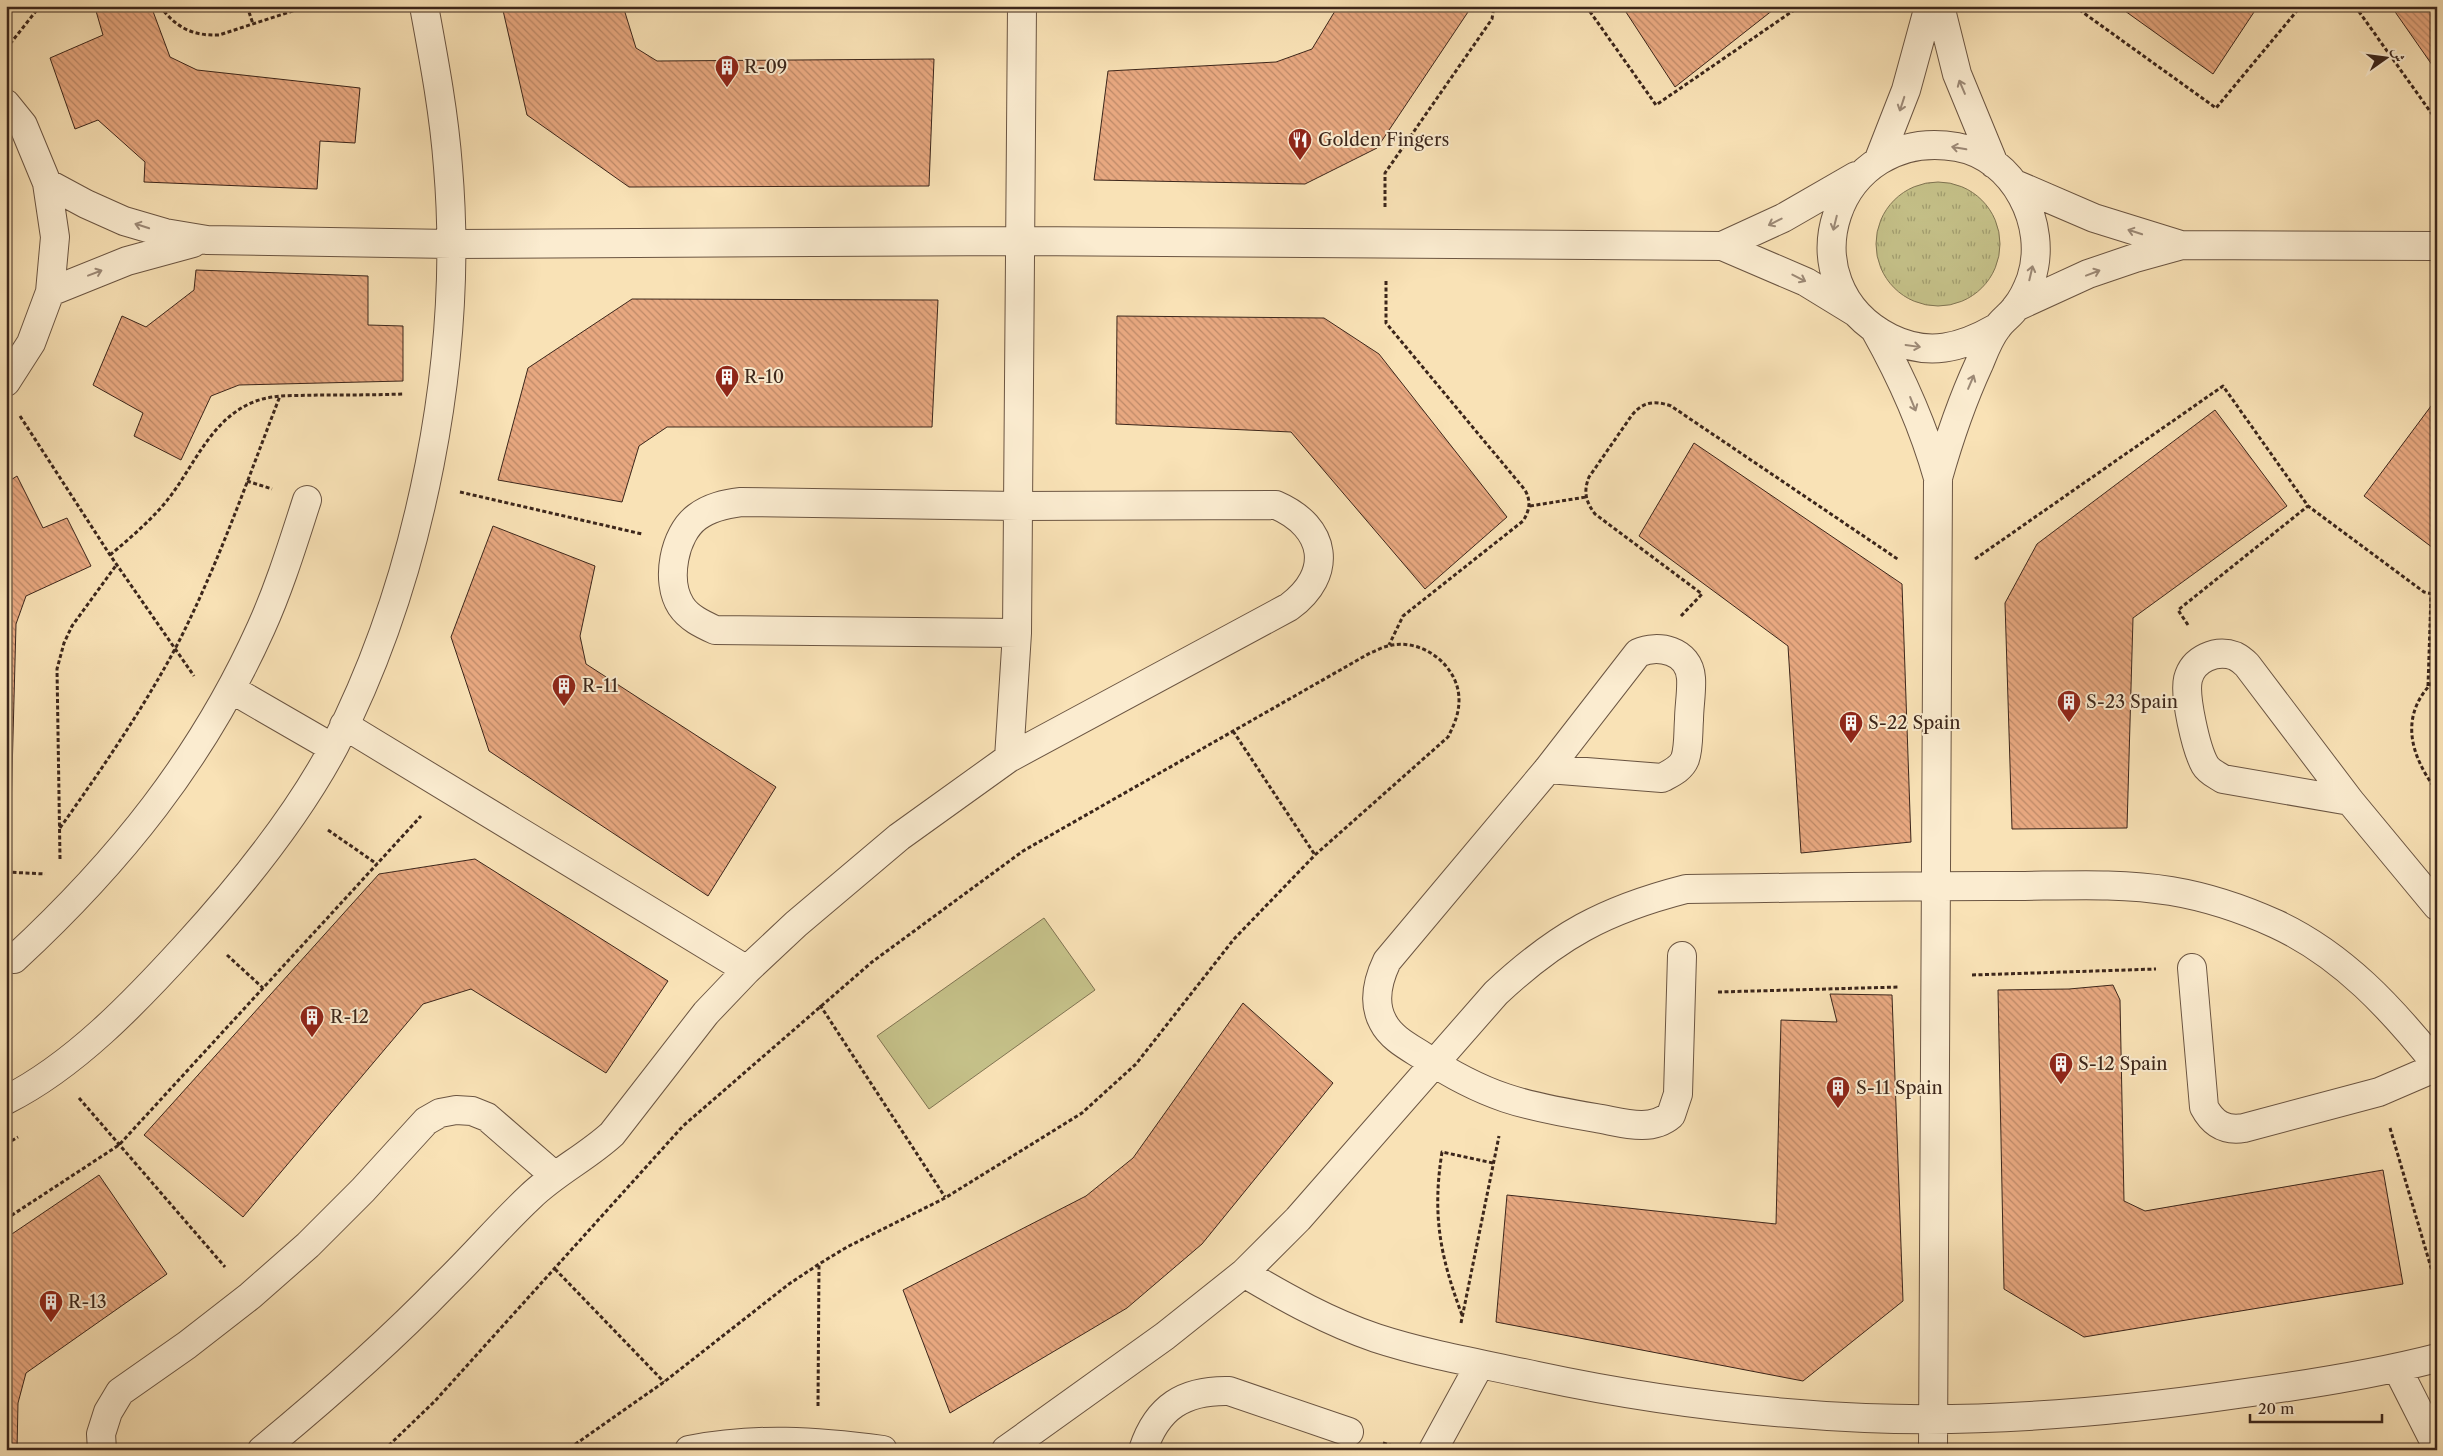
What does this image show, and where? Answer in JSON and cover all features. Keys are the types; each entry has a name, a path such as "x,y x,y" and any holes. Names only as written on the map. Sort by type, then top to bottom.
{"street":[{"path":"6,1100 55,1071 160,974 254,866 295,808 339,736 377,647 402,575 426,484 440,394 448,315 451,244 448,169 439,82 424,6"},
{"path":"1009,758 1018,633 1022,6"},
{"path":"1929,6 1903,99 1871,165 1844,196 1834,225 1832,256 1839,286 1865,321 1912,400 1927,439 1938,478 1933,1450"},
{"path":"1940,6 1957,74 1994,164"},
{"path":"6,104 23,125 47,183 55,237 50,292 31,343 6,382"},
{"path":"47,183 86,204 124,221 165,233 206,240 451,244 1020,241 1722,246 1789,273 1905,345 1939,349 1972,342 1996,328 2016,307 2031,278 2036,246 2031,213 2015,184 1994,164 1967,149 1938,144 1907,147 1871,165 1811,203 1722,246"},
{"path":"2015,184 2094,218 2182,245"},
{"path":"50,292 128,260 206,240"},
{"path":"2016,307 2088,274 2182,245 2437,246"},
{"path":"1938,478 1963,401 1996,328"},
{"path":"14,959 62,915 106,868 147,819 185,767 225,700 269,609 307,500"},
{"path":"262,1450 308,1412 377,1350 444,1285 520,1206 555,1176 595,1150 612,1134 706,1013 747,970 847,879 907,831 1009,758 1289,608 1304,596 1314,580 1319,561 1316,542 1308,525 1293,512 1276,505 725,504 696,517 686,529 673,564 674,585 681,605 695,621 715,630 1018,633"},
{"path":"1548,769 1662,778 1676,771 1685,758 1687,743 1691,676 1686,664 1676,654 1664,648 1650,648 1638,653 1548,769 1387,961 1378,980 1377,1002 1383,1022 1396,1039 1458,1079 1506,1100 1545,1110 1654,1125 1663,1122 1672,1115 1678,1094 1682,956"},
{"path":"2350,801 2223,779 2206,767 2189,710 2187,693 2188,678 2195,665 2207,657 2221,654 2235,656 2247,665 2350,801 2437,906"},
{"path":"225,700 339,736 447,788 747,970"},
{"path":"1006,1450 1165,1336 1244,1273 1298,1220 1496,994 1523,968 1551,946 1615,910 1686,889 1935,886 2114,887 2171,891 2225,904 2277,924 2326,952 2370,988 2408,1028 2437,1066 2411,1080 2379,1092 2244,1128 2234,1130 2216,1123 2204,1107 2192,968"},
{"path":"102,1450 101,1434 108,1412 120,1392 187,1345 250,1296 308,1245 363,1190 426,1121 440,1113 456,1110 472,1111 487,1117 555,1176"},
{"path":"1244,1273 1293,1302 1333,1321 1374,1337 1428,1353 1597,1387 1751,1409 1865,1418 1933,1419 2129,1408 2305,1384 2397,1368 2437,1358"},
{"path":"1433,1450 1480,1364"},
{"path":"2397,1368 2437,1446"},
{"path":"1143,1450 1157,1419 1172,1405 1189,1395 1208,1390 1229,1390 1350,1432"},
{"path":"689,1450 763,1440 818,1441 882,1450"}],"path":[{"path":"6,49 40,6"},
{"path":"160,6 179,27 191,33 205,36 219,35 308,6"},
{"path":"247,6 253,24"},
{"path":"1388,645 1403,616 1523,521 1530,506 1529,497 1525,490 1386,323 1385,173 1492,19 1494,6"},
{"path":"1586,6 1656,105 1800,6"},
{"path":"2074,6 2216,108 2301,6"},
{"path":"2355,6 2437,121"},
{"path":"110,556 139,531 164,503 220,423 237,409 258,400 280,396 440,394"},
{"path":"60,828 140,710 175,648 206,586 280,396"},
{"path":"17,410 110,556 175,648 225,700"},
{"path":"426,484 680,543"},
{"path":"1530,506 1586,497"},
{"path":"2207,657 2178,610 2308,506"},
{"path":"62,915 57,669 64,643 72,626 117,564"},
{"path":"2428,686 2431,595"},
{"path":"384,1450 434,1401 683,1126 820,1005 872,962 1023,851 1370,654 1388,645 1409,644 1428,650 1444,663 1454,679 1459,699 1457,719 1448,737 1316,855 1234,939 1206,972 1136,1064 1109,1089 1082,1112 945,1198 847,1247 788,1284 664,1382 567,1450"},
{"path":"2437,678 2428,686 2415,711 2412,724 2412,746 2422,769 2437,791"},
{"path":"1233,731 1316,855"},
{"path":"6,1219 119,1146 447,788"},
{"path":"295,808 377,864"},
{"path":"6,872 61,875"},
{"path":"226,954 263,988"},
{"path":"1681,993 2192,968"},
{"path":"820,1005 945,1198"},
{"path":"55,1071 250,1296"},
{"path":"2379,1092 2437,1288"},
{"path":"1454,1358 1506,1100"},
{"path":"1462,1316 1443,1257 1438,1223 1436,1187 1442,1152 1493,1163"},
{"path":"818,1441 819,1264"},
{"path":"555,1269 664,1382"},
{"path":"2433,1276 2437,1271"}],"green space":[{"path":"1938,182 1962,186 1982,200 1996,220 2000,244 1996,268 1982,288 1962,302 1938,306 1914,302 1894,288 1880,268 1876,244 1880,220 1894,200 1914,186"},
{"path":"1044,918 1095,990 929,1109 877,1036"}],"building":[{"path":"107,6 151,6 170,57 197,70 360,88 355,143 320,141 317,189 144,182 145,162 98,120 75,129 50,58 103,35 96,11"},
{"name":"R-09","path":"502,6 623,6 636,48 657,61 934,59 929,186 629,187 527,115"},
{"path":"1338,6 1472,6 1377,148 1305,184 1094,180 1108,71 1276,62 1312,49"},
{"path":"1622,6 1778,6 1675,87"},
{"path":"2118,6 2258,6 2213,74"},
{"path":"2391,6 2437,6 2437,72"},
{"path":"196,270 368,276 368,325 403,326 403,381 239,385 211,396 181,460 134,436 143,413 93,385 122,316 146,327 194,290"},
{"name":"R-10","path":"632,299 938,300 932,427 667,427 639,446 622,502 498,480 528,368"},
{"path":"1117,316 1324,318 1379,354 1507,517 1425,589 1291,432 1116,424"},
{"path":"2437,398 2437,551 2364,496"},
{"name":"S-23 Spain","path":"2215,410 2287,506 2133,618 2127,828 2012,829 2005,603 2037,544"},
{"name":"S-22 Spain","path":"1694,443 1902,584 1911,842 1801,853 1788,646 1639,536"},
{"path":"17,476 43,528 67,518 91,566 26,596 16,624 10,849 6,849 6,483"},
{"name":"R-11","path":"493,526 595,566 580,636 586,664 776,787 708,896 489,751 451,637"},
{"name":"R-12","path":"475,859 668,981 606,1073 471,989 423,1004 243,1217 144,1135 379,874"},
{"name":"S-12 Spain","path":"2113,985 2120,1000 2124,1201 2145,1211 2383,1170 2403,1284 2084,1337 2004,1289 1998,990 2069,989"},
{"name":"S-11 Spain","path":"1830,994 1892,995 1903,1301 1803,1381 1496,1322 1507,1195 1776,1224 1781,1020 1837,1022"},
{"path":"1243,1003 1333,1083 1202,1244 1127,1308 950,1413 903,1290 1086,1196 1133,1158"},
{"name":"R-13","path":"99,1175 167,1274 26,1373 18,1403 17,1450 6,1450 6,1238"}],"place":[{"name":"R-09","path":"727,88"},
{"name":"Golden Fingers","path":"1300,161"},
{"name":"R-10","path":"727,398"},
{"name":"R-11","path":"564,707"},
{"name":"S-23 Spain","path":"2069,723"},
{"name":"S-22 Spain","path":"1851,744"},
{"name":"R-12","path":"312,1038"},
{"name":"S-12 Spain","path":"2061,1085"},
{"name":"S-11 Spain","path":"1838,1109"},
{"name":"R-13","path":"51,1323"}]}
